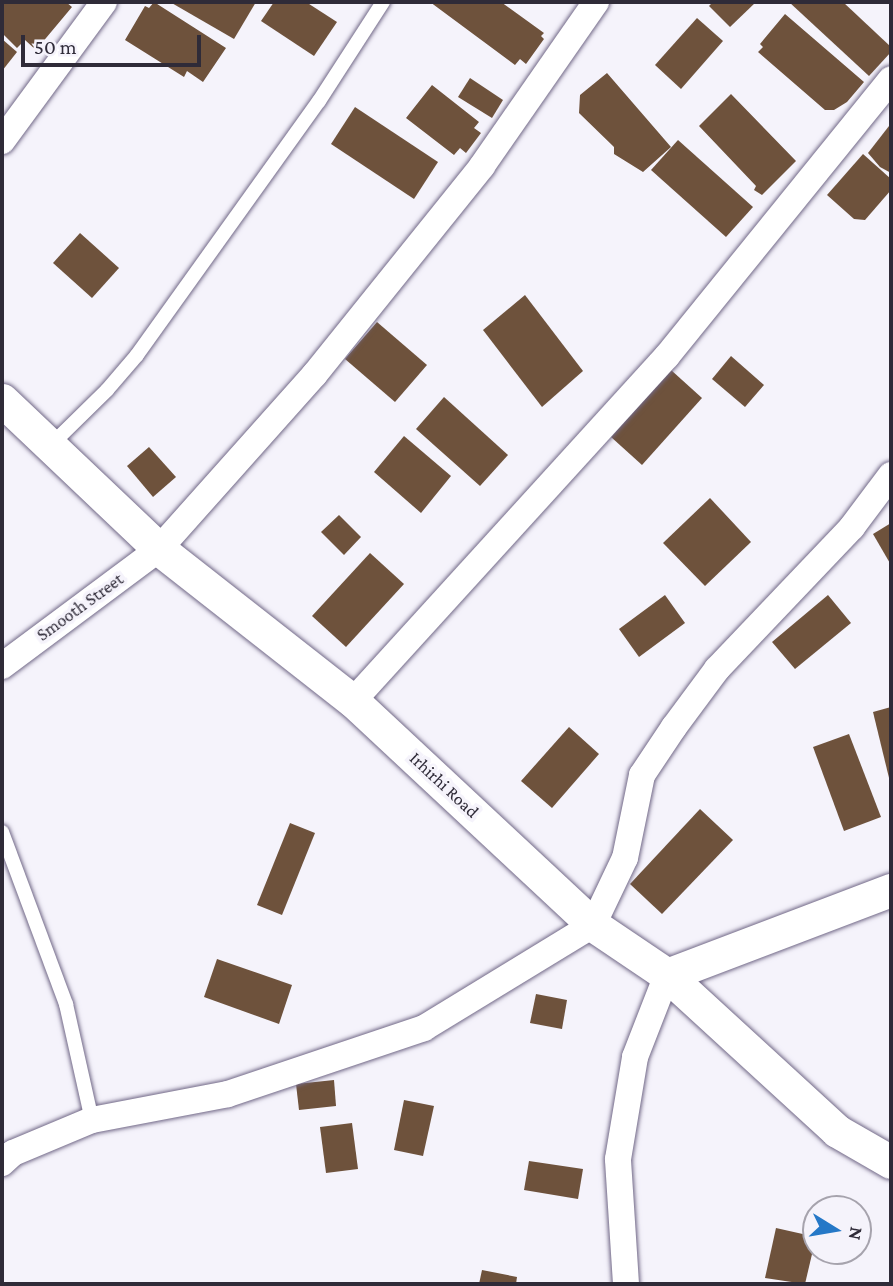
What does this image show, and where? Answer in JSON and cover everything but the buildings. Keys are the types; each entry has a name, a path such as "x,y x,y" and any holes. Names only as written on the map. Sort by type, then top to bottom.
{"street":[{"path":"2,141 104,2"},
{"name":"Smooth Street","path":"2,666 159,549 314,374 482,166 596,2"},
{"path":"353,701 667,356 891,79"},
{"name":"Irhirhi Road","path":"2,400 159,549 353,701 593,925 667,975 837,1132 891,1162"},
{"path":"2,1163 13,1153 92,1120 228,1094 424,1028 593,925 625,858 642,775 717,669 852,527 891,475"},
{"path":"626,1284 618,1158 635,1057 667,975 891,890"}],"lane":[{"path":"50,446 107,390 137,355 319,101 383,2"},
{"path":"2,832 66,1004 92,1120"}]}
